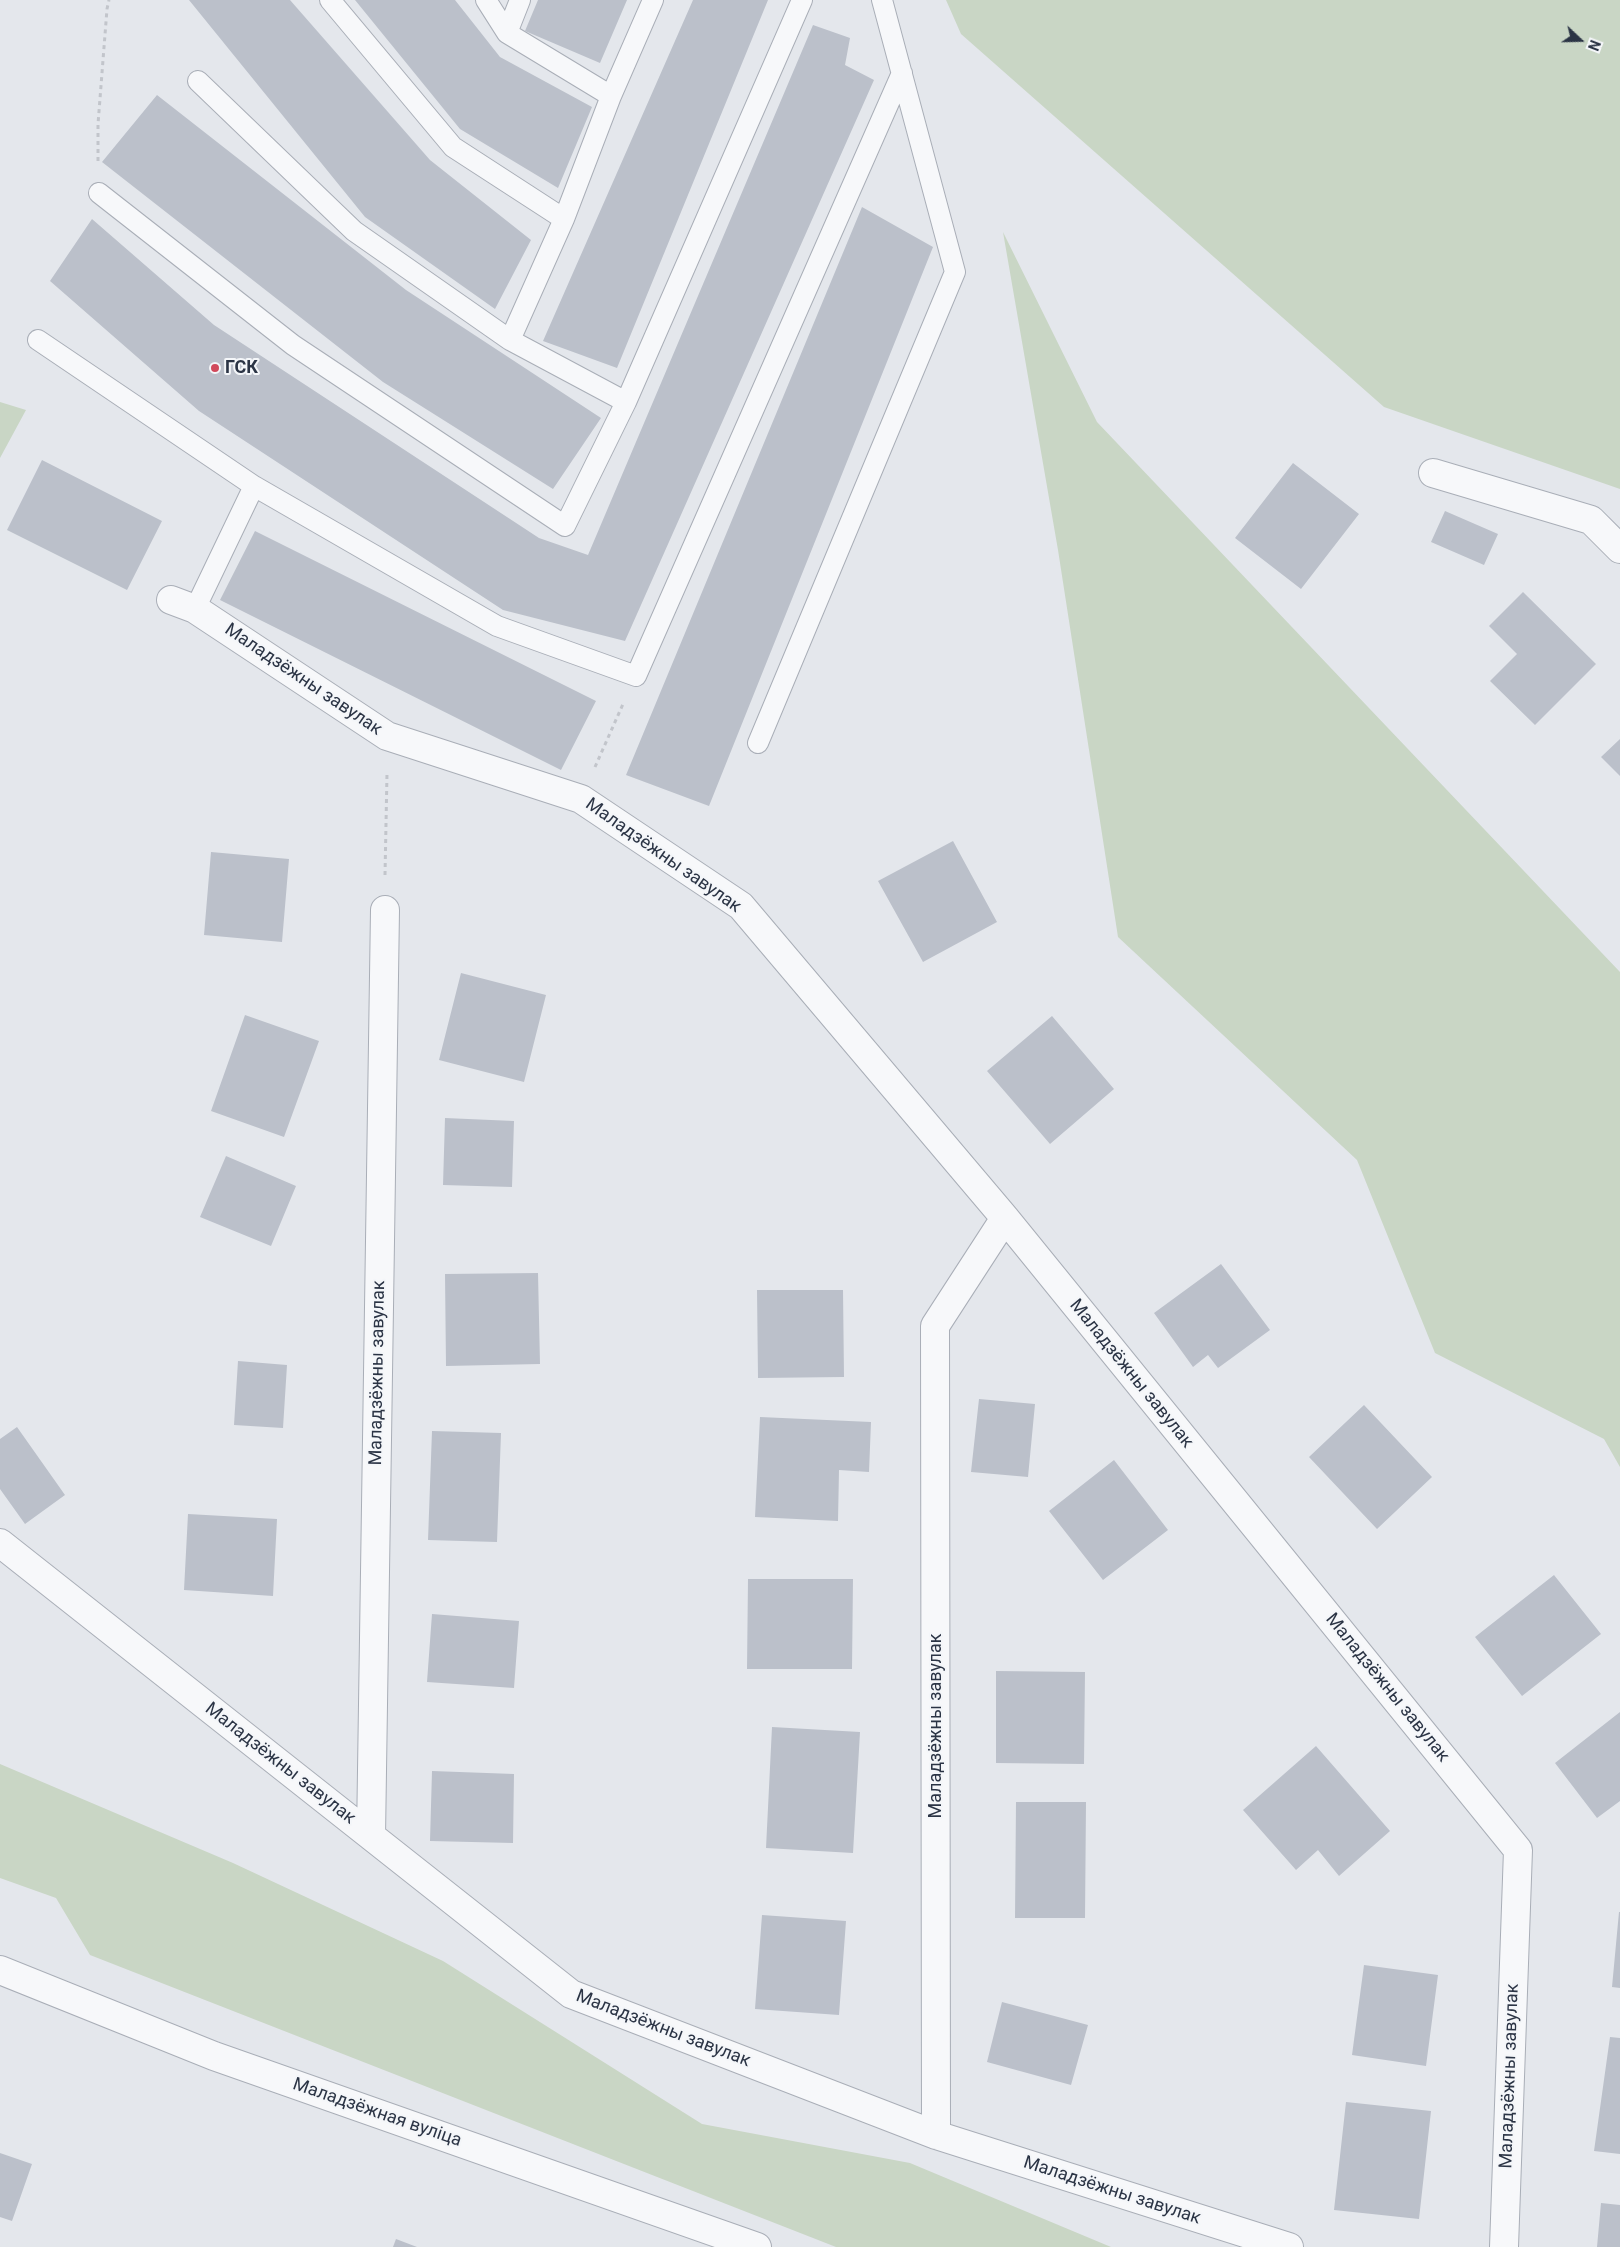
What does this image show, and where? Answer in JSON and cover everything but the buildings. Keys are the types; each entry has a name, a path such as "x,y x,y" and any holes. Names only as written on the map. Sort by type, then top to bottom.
{"street":[{"path":"1433,473 1591,520 1620,549"},
{"name":"Маладзёжны завулак","path":"183,604 387,736 581,799 741,906 1005,1218 1518,1850 1504,2247"},
{"name":"Маладзёжны завулак","path":"371,1836 385,910"},
{"name":"Маладзёжны завулак","path":"936,2135 935,1326 1005,1218"},
{"name":"Маладзёжны завулак","path":"0,1543 572,1994 936,2135 1289,2247"},
{"name":"Маладзёжная вуліца","path":"0,1970 214,2056 757,2247"}],"lane":[{"path":"330,0 453,147 564,219"},
{"path":"486,0 507,33 611,96"},
{"path":"507,33 520,0"},
{"path":"510,340 564,219 611,96 653,0"},
{"path":"99,192 294,345 565,526 626,402 802,0"},
{"path":"758,743 955,272 882,0"},
{"path":"38,340 254,486 497,626 636,676 902,73"},
{"path":"198,81 354,231 510,340 626,402"},
{"path":"183,604 254,486"}],"path":[{"path":"99,192 98,124 109,0"},
{"path":"581,799 636,676"},
{"path":"385,910 387,736"}],"green space":[{"path":"946,0 1620,0 1620,489 1384,407 961,34"},
{"path":"1003,232 1097,422 1620,972 1620,1467 1604,1439 1435,1353 1357,1160 1118,937 1058,550"},
{"path":"0,402 26,410 0,458"},
{"path":"0,1764 233,1863 443,1961 702,2124 910,2163 1111,2247 836,2247 90,1955 56,1898 0,1878"}],"place":[{"name":"ГСК","path":"215,368"}]}
